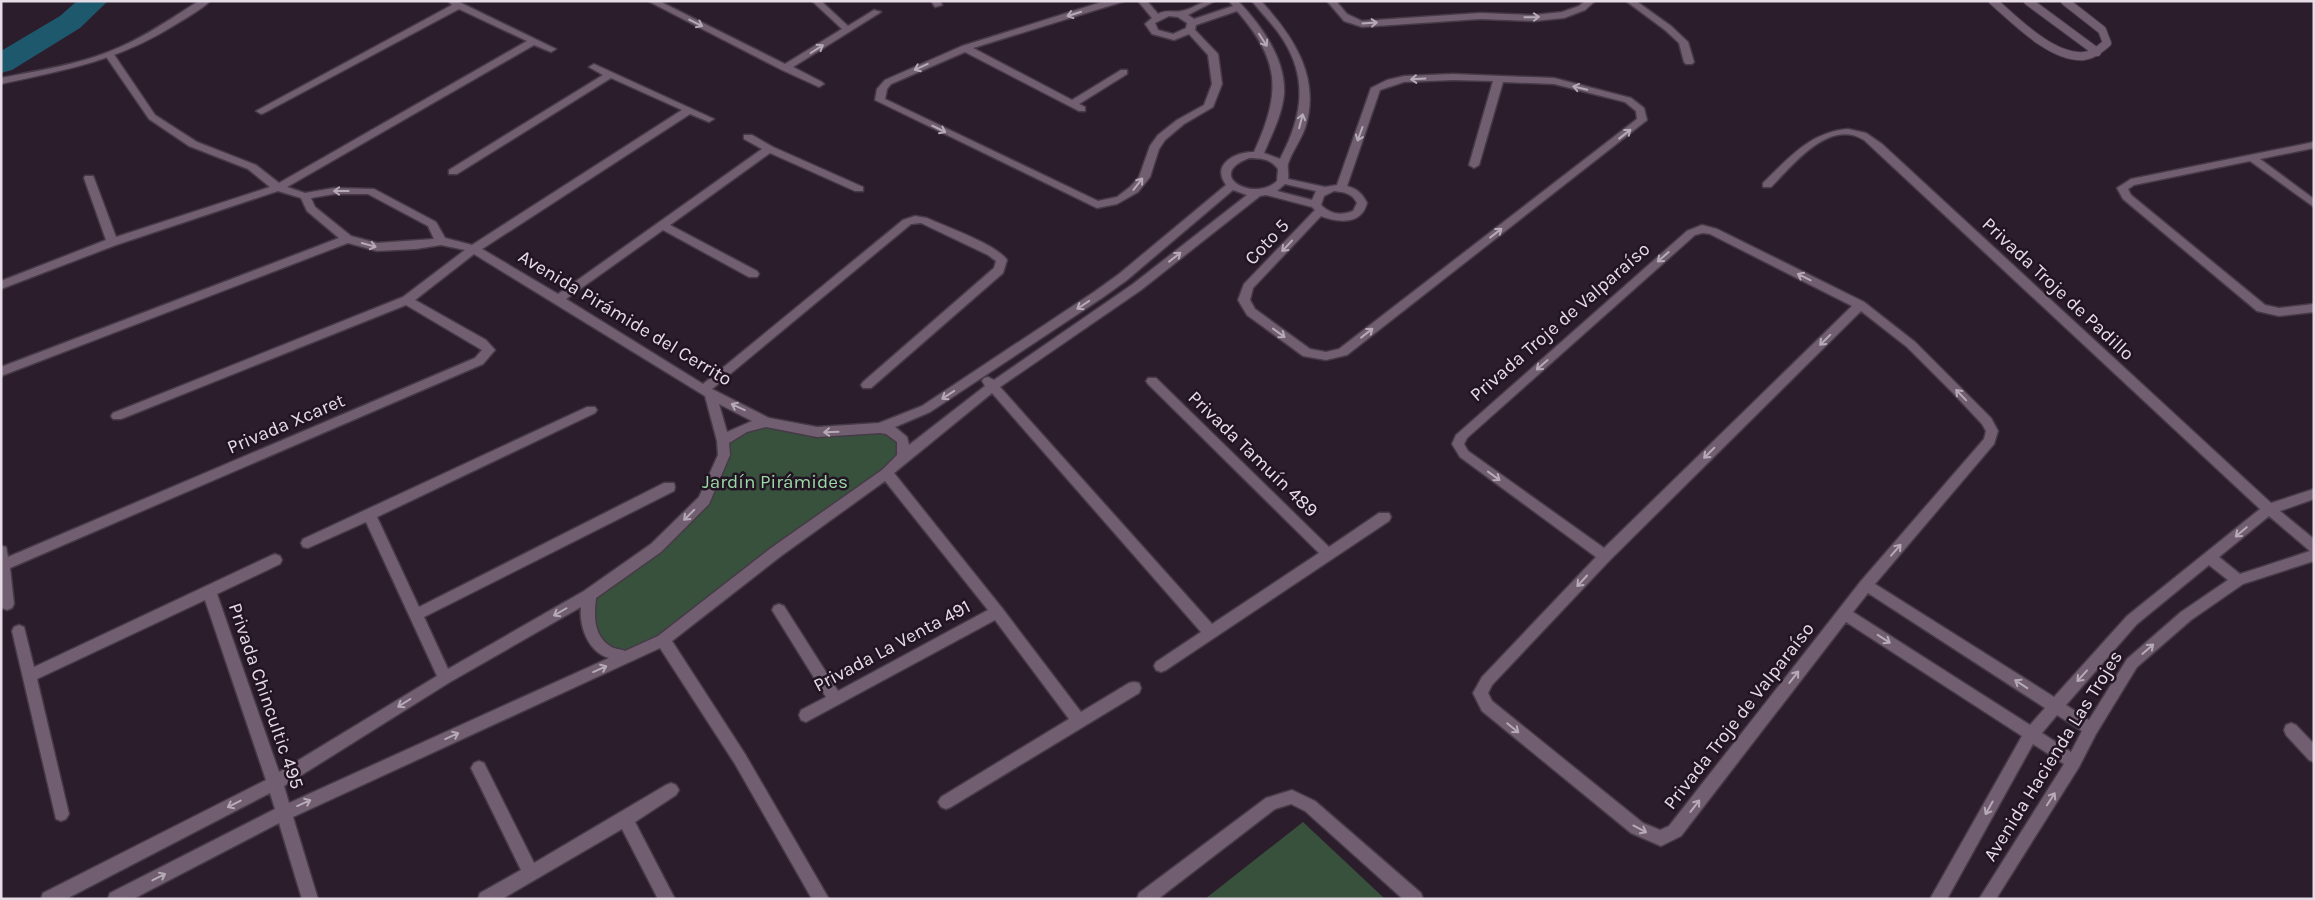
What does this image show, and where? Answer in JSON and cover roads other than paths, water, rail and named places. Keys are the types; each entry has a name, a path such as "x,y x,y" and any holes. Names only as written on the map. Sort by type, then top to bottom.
{"street":[{"path":"1,81 110,55 135,44 206,1"},
{"path":"652,1 819,84"},
{"path":"816,1 848,30"},
{"path":"1121,1 1112,2 965,48 888,82 882,90 880,100 1097,205 1110,204 1127,197 1147,172 1157,143 1186,119 1208,107 1217,84 1213,54 1191,26 1188,18 1181,14 1167,13 1156,17 1150,24 1155,32 1160,35 1174,37 1191,26 1236,4 1266,44 1276,70 1279,91 1274,117 1258,155"},
{"path":"1142,1 1156,17"},
{"path":"1181,14 1211,1"},
{"path":"1256,1 1288,38 1302,67 1306,92 1302,121 1282,166"},
{"path":"1330,1 1345,18 1352,23 1362,24 1480,16 1534,18 1564,15 1582,8 1591,1"},
{"path":"1630,1 1668,28 1683,42 1689,62"},
{"path":"261,111 454,4 551,49"},
{"path":"785,68 877,12"},
{"path":"1,285 112,242 278,188 534,41"},
{"path":"965,48 1082,109"},
{"path":"110,55 152,117 192,144 252,167 278,188 305,196 334,191 370,191 432,224 442,242"},
{"path":"594,67 709,119"},
{"path":"1072,104 1124,72"},
{"path":"453,172 609,75"},
{"path":"1341,188 1376,88 1390,82 1499,78 1474,165"},
{"name":"Coto 5","path":"1318,208 1248,287 1244,300 1251,312 1307,353 1326,356 1343,352 1642,120 1641,110 1628,100 1554,81 1499,78"},
{"path":"117,416 407,300 474,249 688,111"},
{"name":"Privada Troje de Padillo","path":"1767,185 1821,136 1837,132 1861,135 1872,142 2269,509 2314,547"},
{"path":"748,137 769,149 858,189"},
{"path":"2314,145 2131,182 2122,188 2127,197 2261,308 2279,312 2314,308"},
{"path":"558,299 769,149"},
{"path":"116,899 284,813 663,640 776,552 886,473 903,457 993,386 1137,287 1263,192 1278,187 1284,181 1286,173 1282,166 1272,158 1258,155 1238,157 1226,167 1224,173 1226,180 1239,190 1263,192 1318,208 1334,217 1343,218 1357,213 1362,203 1360,198 1349,190 1341,188 1324,190 1284,181"},
{"path":"2252,158 2314,204"},
{"path":"89,178 112,242"},
{"path":"880,428 926,409 1123,277 1232,186"},
{"path":"1318,208 1316,199 1324,190"},
{"name":"Avenida Pirámide del Cerrito","path":"305,196 311,209 347,238 377,247 442,242 474,249 707,392 742,408 766,422 817,432 880,428"},
{"path":"49,899 275,783 445,678 589,595 656,548 704,500 724,455 724,441 707,392 907,222 915,219 923,220 992,252 1002,260 998,270 867,386"},
{"path":"662,225 753,274"},
{"name":"Privada Troje de Valparaíso","path":"1605,556 1464,454 1458,444 1462,435 1691,233 1702,229 1713,231 1860,305 1882,319 1987,421 1992,431 1990,441 1866,585 1675,832 1660,838 1637,828 1487,706 1480,694 1488,681 1605,556 1860,305"},
{"path":"1,372 347,238"},
{"name":"Privada Xcaret","path":"4,565 478,361 489,350 482,342 407,300"},
{"path":"980,374 993,386 1210,632"},
{"name":"Privada Tamuín 489","path":"1152,381 1328,555"},
{"path":"308,543 370,516 591,410"},
{"path":"724,441 748,425 766,422"},
{"path":"880,428 890,430 903,440 903,457"},
{"name":"Privada La Venta 491","path":"886,473 997,612 1080,722"},
{"path":"417,614 670,487"},
{"name":"Avenida Hacienda Las Trojes","path":"1938,899 2031,734 2132,620 2269,509 2314,494"},
{"path":"370,516 445,678"},
{"path":"1161,666 1384,517"},
{"path":"1,551 7,604"},
{"name":"Avenida Hacienda Las Trojes","path":"1987,899 2074,762 2091,729 2132,663 2186,616 2238,580 2314,555"},
{"path":"2210,558 2238,580"},
{"path":"30,676 275,560"},
{"path":"1866,585 2091,729"},
{"name":"Privada Chincultic 495","path":"209,592 275,783 310,899"},
{"path":"589,595 587,613 589,630 605,651 626,657"},
{"path":"779,610 834,699"},
{"name":"Privada La Venta 491","path":"806,715 997,612"},
{"path":"1844,613 2074,762"},
{"path":"19,631 61,814"},
{"path":"663,640 740,759 822,899"},
{"path":"946,802 1134,688"},
{"path":"2291,730 2314,755"},
{"path":"479,768 530,872"},
{"path":"486,899 530,872 625,820 671,790"},
{"path":"1146,899 1272,804 1292,797 1310,806 1415,899"},
{"path":"625,820 666,899"}],"lane":[{"path":"1993,1 2047,45 2066,54 2082,57 2097,52 2107,43 2102,30 2064,1"},
{"path":"2028,1 2097,52"}],"waterway":[{"path":"1,64 70,22 94,1"}],"park label":[{"name":"Jardín Pirámides","path":"775,482"}]}
